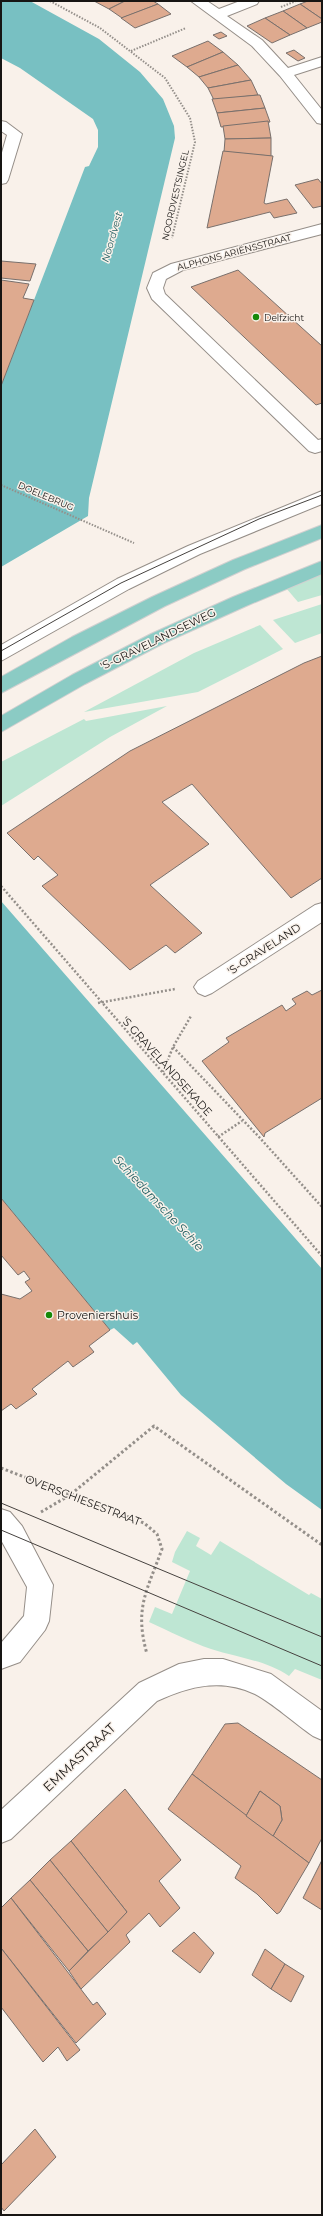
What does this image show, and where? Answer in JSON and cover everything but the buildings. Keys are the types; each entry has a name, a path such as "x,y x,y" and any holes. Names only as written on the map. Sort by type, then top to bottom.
{"main road":[{"path":"1,686 86,637 163,597 229,568 322,531"},
{"name":"'S-GRAVELANDSEWEG","path":"1,725 35,703 132,651 243,598 322,567"}],"street":[{"path":"198,1 257,43 285,73 322,120"},
{"path":"218,15 252,1"},
{"path":"285,73 322,61"},
{"path":"1,125 15,134 1,180"},
{"name":"ALPHONS ARIËNSSTRAAT","path":"322,229 177,267 159,276 155,288 158,296 315,447 322,445"},
{"path":"1,654 123,584 200,548 322,497"},
{"name":"'S-GRAVELAND","path":"205,987 322,911"},
{"path":"1,1521 13,1535 40,1585 36,1620 10,1653 1,1656"},
{"path":"159,1685 179,1677 204,1672 223,1672 262,1683 322,1727"},
{"name":"EMMASTRAAT","path":"1,1829 148,1692 159,1685"}],"path":[{"name":"NOORDVESTSINGEL","path":"50,1 100,28 165,78 190,118 195,142 179,204 169,256 177,267"},
{"path":"131,51 218,15"},
{"name":"DOELEBRUG","path":"1,485 85,520 135,544"},
{"name":"'S GRAVELANDSEKADE","path":"1,886 98,1002 163,1072 322,1256"},
{"path":"98,1002 184,987 205,987 198,1004 173,1047 163,1072"},
{"path":"173,1047 242,1121 260,1138 322,1207"},
{"path":"218,1137 242,1121"},
{"path":"40,1513 70,1495 154,1426 322,1544"},
{"name":"OVERSCHIESESTRAAT","path":"1,1468 144,1523 155,1530 161,1540 162,1549 138,1613 140,1634 159,1685"}],"green space":[{"path":"322,574 322,595 298,602 286,588"},
{"path":"322,604 322,633 295,643 273,620"},
{"path":"260,625 283,649 198,692 84,712 194,653"},
{"path":"167,706 110,737 1,806 1,762 84,719 86,721"},
{"path":"187,1531 200,1538 196,1546 211,1555 220,1541 309,1595 311,1593 322,1599 322,1680 295,1669 289,1676 271,1666 221,1652 187,1640 149,1622 155,1607 172,1614 190,1571 172,1562 175,1552"}],"water":[{"name":"Noordvest","path":"1,1 30,1 99,39 140,72 163,99 174,126 175,138 89,498 88,516 1,567 1,386 85,167 89,166 98,147 98,130 93,119 20,68 1,58"},
{"name":"Schiedamsche Schie","path":"1,901 322,1269 322,1510 286,1484 181,1395 137,1342 133,1345 114,1328 110,1330 1,1198"}],"tram line":[{"path":"1,651 121,583 259,519 322,495"},
{"path":"1,1503 322,1637"},
{"path":"1,1530 322,1666"}],"place":[{"name":"Delfzicht","path":"256,317"},
{"name":"Proveniershuis","path":"49,1315"}]}
